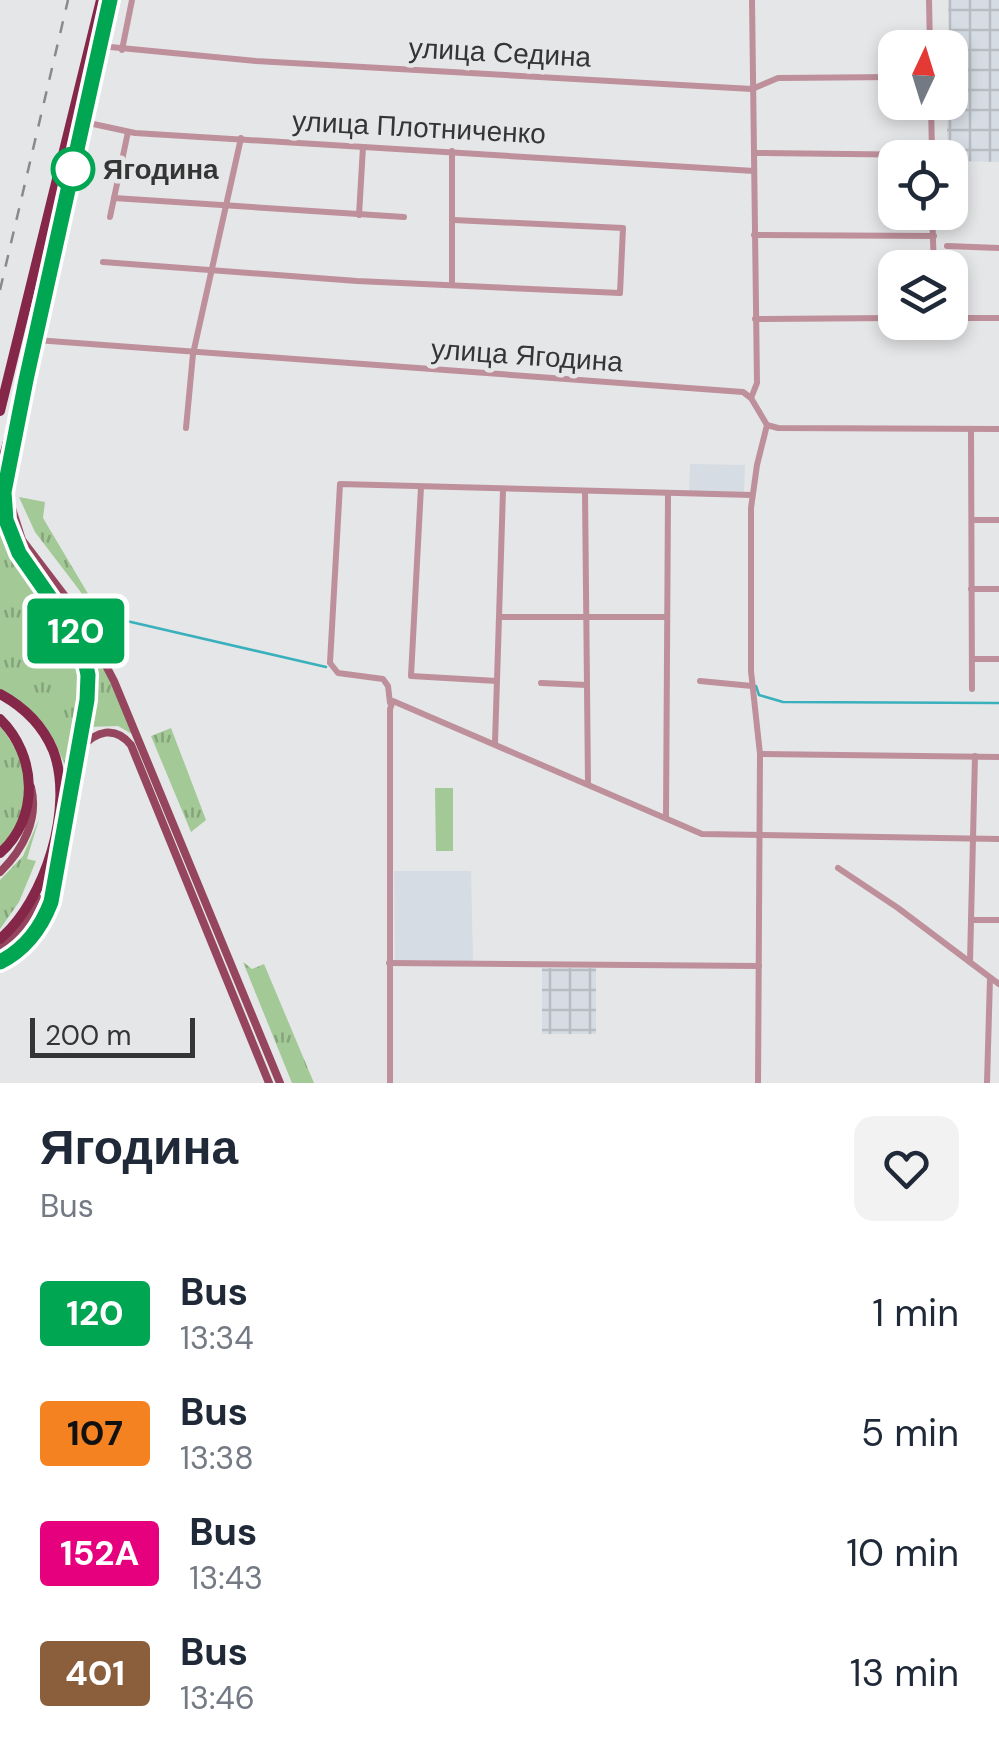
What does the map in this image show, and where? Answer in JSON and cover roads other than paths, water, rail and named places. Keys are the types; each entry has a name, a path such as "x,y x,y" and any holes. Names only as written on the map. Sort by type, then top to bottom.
{"highway":[{"path":"0,411 101,0"},
{"path":"0,471 36,340 110,0"},
{"path":"48,216 56,212 62,220"},
{"path":"0,694 37,722 59,770 54,834 41,885 24,914 0,938"},
{"path":"0,719 20,746 30,782 22,826 0,853"}],"main road":[{"path":"0,962 29,940 43,922 51,902 88,687 86,661 76,632 26,564 13,541 4,505 26,380"},
{"path":"10,461 10,502 22,540 92,636 158,782 280,1083"},
{"path":"78,752 90,738 103,732 119,734 130,746 269,1083"},
{"path":"0,872 28,833 33,806 30,782"},
{"path":"149,788 150,783 158,782"},
{"path":"0,950 27,920 41,885"}],"street":[{"path":"122,50 132,0"},
{"path":"752,0 757,384 751,398 768,425 778,428 999,429"},
{"path":"929,0 930,30"},
{"name":"улица Седина","path":"100,46 276,62 752,89 778,78 878,77"},
{"name":"улица Плотниченко","path":"83,122 128,132 754,171"},
{"path":"110,217 128,132"},
{"path":"186,428 192,354 241,138"},
{"path":"359,215 362,147"},
{"path":"452,151 452,283"},
{"path":"754,153 878,155"},
{"path":"114,198 404,218"},
{"path":"103,262 210,272 620,293 624,228 454,220"},
{"path":"934,230 934,250"},
{"path":"754,235 934,236"},
{"path":"946,246 999,248"},
{"path":"755,319 878,318"},
{"path":"968,318 999,318"},
{"name":"улица Ягодина","path":"36,340 743,392 751,398"},
{"path":"758,1083 760,754 752,686 752,496 768,425"},
{"path":"971,429 972,689"},
{"path":"390,1083 392,702 384,678 338,673 330,663 340,484 752,496"},
{"path":"421,488 412,676 497,681"},
{"path":"495,744 503,491"},
{"path":"585,491 588,784"},
{"path":"666,818 668,494"},
{"path":"972,520 999,520"},
{"path":"971,589 999,590"},
{"path":"499,616 668,618"},
{"path":"972,659 999,659"},
{"path":"700,681 752,686"},
{"path":"540,683 587,685"},
{"path":"392,702 702,834 999,839"},
{"path":"760,754 999,756"},
{"path":"970,962 975,756"},
{"path":"838,868 999,984"},
{"path":"972,920 999,920"},
{"path":"389,963 759,966"},
{"path":"987,1083 990,977"}],"waterway":[{"path":"105,616 326,667"},
{"path":"756,686 759,695 783,702 999,703"}],"railway":[{"path":"0,290 68,0"}],"place":[{"name":"Ягодина","path":"73,169"}]}
